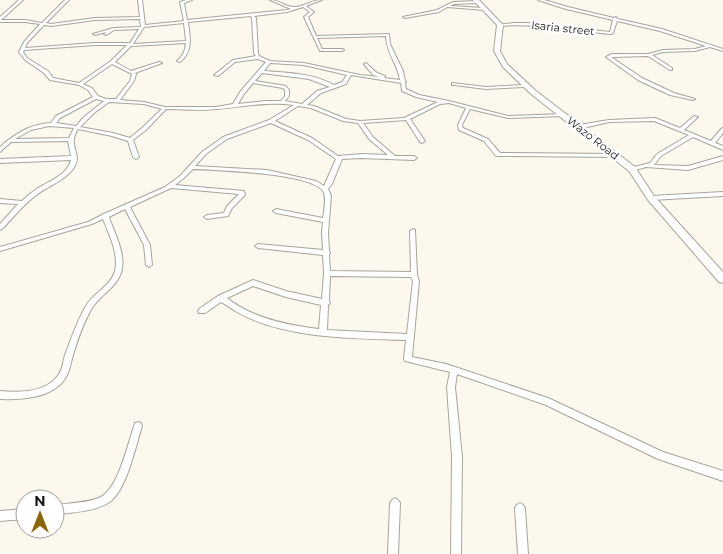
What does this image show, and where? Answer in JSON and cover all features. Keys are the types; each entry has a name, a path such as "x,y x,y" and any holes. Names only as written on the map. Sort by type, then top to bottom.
{"main road":[{"path":"477,1 500,25"},
{"name":"Wazo Road","path":"500,25 497,51 499,57 525,86 618,156 632,169 651,198 723,279"}],"street":[{"path":"0,20 21,0"},
{"path":"67,0 25,43 21,52 26,59 46,72 52,79 80,84 90,89 96,97 144,103 165,108 216,108 282,102 296,106 312,107 345,120 360,122 407,118 445,102"},
{"path":"80,84 112,62 130,45 142,27 140,0"},
{"path":"179,61 185,57 187,42 187,24 185,22 182,2 190,0"},
{"path":"272,0 295,9"},
{"path":"95,34 110,30 295,9 320,0"},
{"path":"540,0 566,8 616,18 669,32 723,50"},
{"path":"405,16 438,11 463,2 477,1"},
{"path":"304,6 312,12 306,17 321,50 342,50"},
{"path":"448,6 484,9"},
{"path":"252,15 254,18 256,53 269,62 304,64 350,74 404,82"},
{"path":"0,20 43,24 95,19 142,18"},
{"name":"Isaria street","path":"500,25 536,25 610,33 616,18"},
{"path":"106,34 110,30"},
{"path":"315,37 388,35 389,46 401,71 404,90 407,93 445,102 455,102 508,117 564,116"},
{"path":"23,48 187,42"},
{"path":"693,99 672,94 640,80 608,57 612,55 649,55 668,51 702,49 709,46"},
{"path":"649,55 670,69"},
{"path":"216,75 234,61 260,57"},
{"path":"112,62 132,72 160,64"},
{"path":"235,105 269,62"},
{"path":"366,64 375,74 388,79"},
{"path":"117,101 132,81 134,74 132,72"},
{"path":"262,72 304,77 329,83 334,87"},
{"path":"303,106 319,92 344,83 350,74"},
{"path":"252,82 284,87 287,90 287,96 282,102"},
{"path":"454,84 486,88 525,86"},
{"path":"53,123 58,117 96,97"},
{"path":"0,228 23,203 68,171 73,165 74,150 71,139 77,126 108,100"},
{"path":"0,249 90,223 171,186 204,153 225,138 271,121 296,106"},
{"path":"469,107 460,125 461,129 486,140 498,155 618,156"},
{"path":"130,140 144,130 149,122 165,108"},
{"path":"407,118 422,142"},
{"path":"681,130 696,118"},
{"path":"579,127 610,120 644,119 662,121 723,148"},
{"path":"271,121 310,139 338,158 361,156 414,158"},
{"path":"360,122 371,138 393,157"},
{"path":"0,150 9,141 35,125 53,123 112,132 130,140 136,157"},
{"path":"712,143 723,130"},
{"path":"648,166 655,162 659,155 693,135"},
{"path":"9,141 71,139"},
{"path":"0,161 74,158"},
{"path":"325,189 330,184 338,158"},
{"path":"632,169 648,166 688,168 723,158"},
{"path":"191,166 267,172 314,182 325,189 328,196 325,220 327,273 323,332"},
{"path":"171,186 242,192 242,195 229,206 225,215 207,217"},
{"path":"651,198 723,194"},
{"path":"0,201 23,203"},
{"path":"126,206 147,245 150,265"},
{"path":"276,211 325,220"},
{"path":"0,396 38,391 51,386 63,375 71,349 90,305 108,286 118,271 115,246 106,215"},
{"path":"413,231 414,275 416,281 408,359 454,370 548,402 661,456 723,476"},
{"path":"258,246 327,254"},
{"path":"327,273 414,275"},
{"path":"202,311 221,298 252,283 286,294 326,303"},
{"path":"221,298 245,314 264,321 323,332 409,337"},
{"path":"454,370 451,388 457,457 456,554"},
{"path":"65,508 93,504 110,497 122,474 138,426"},
{"path":"393,554 395,503"},
{"path":"520,508 523,554"},
{"path":"0,516 15,515"}]}
